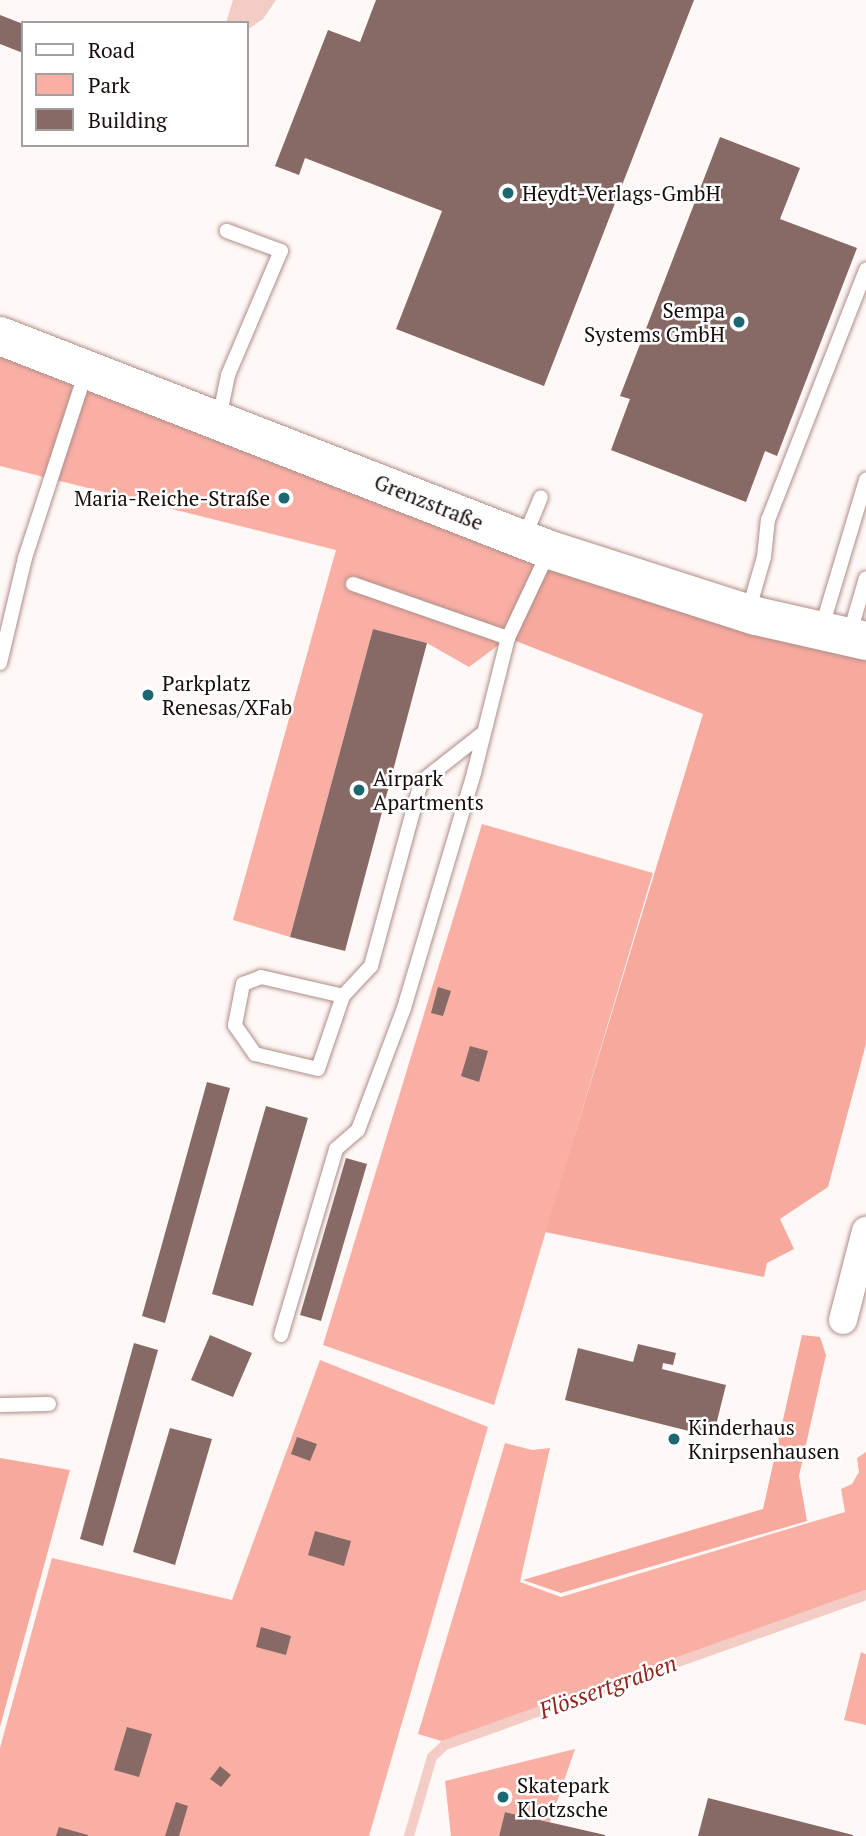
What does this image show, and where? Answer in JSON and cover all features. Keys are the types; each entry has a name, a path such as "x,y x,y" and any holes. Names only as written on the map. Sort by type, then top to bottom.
{"main road":[{"name":"Grenzstraße","path":"0,336 537,544 748,614 845,637"}],"street":[{"path":"843,1320 866,1231"}],"lane":[{"path":"219,419 228,375 281,251 227,231"},
{"path":"748,614 764,557 768,520 866,271"},
{"path":"0,663 25,558 86,370"},
{"path":"845,637 866,480"},
{"path":"281,1335 336,1149 358,1130 404,1007 537,544 541,497"},
{"path":"845,637 866,578"},
{"path":"353,584 508,638"},
{"path":"343,996 261,976 243,984 235,1025 255,1054 318,1069 343,996 371,966 421,782 482,734"},
{"path":"0,1405 49,1404"}],"green space":[{"path":"0,336 550,550 508,638 469,667 427,643 373,629 290,937 233,920 336,550 0,466"},
{"path":"482,824 653,873 494,1405 323,1345"},
{"path":"320,1360 488,1427 369,1836 0,1836 0,1748 52,1558 232,1600"},
{"path":"505,1443 532,1450 550,1448 520,1582 561,1597 845,1512 841,1489 852,1484 859,1472 857,1458 866,1452 866,1590 445,1742 418,1734"},
{"path":"861,1652 866,1654 866,1725 844,1720"},
{"name":"Skatepark Klotzsche","path":"575,1749 550,1822 505,1812 499,1836 451,1836 445,1781"}],"shaded area":[{"path":"233,0 276,0 263,19 248,29 248,21 227,21"},
{"path":"550,550 866,641 866,1044 828,1187 780,1219 794,1249 767,1263 764,1277 545,1232 703,714 508,638"},
{"path":"802,1335 820,1337 826,1355 799,1476 807,1521 561,1593 523,1580 763,1509"},
{"path":"0,1458 70,1470 0,1727"}],"building":[{"name":"Heydt-Verlags-GmbH","path":"376,0 694,0 544,386 396,329 442,211 305,158 299,175 275,166 328,30 360,42"},
{"path":"0,15 21,23 21,52 0,44"},
{"name":"Sempa Systems GmbH","path":"720,137 800,168 780,219 857,248 777,456 765,451 746,502 611,450 630,399 620,396"},
{"name":"Airpark Apartments","path":"373,629 427,643 345,951 290,937"},
{"path":"438,987 451,991 443,1016 431,1013"},
{"path":"470,1046 488,1051 479,1082 461,1076"},
{"path":"207,1082 230,1088 165,1323 142,1316"},
{"path":"266,1106 308,1118 253,1306 212,1294"},
{"path":"346,1158 367,1164 321,1321 300,1315"},
{"path":"210,1335 252,1353 233,1397 191,1380"},
{"path":"134,1343 158,1350 103,1546 80,1539"},
{"path":"638,1344 676,1353 673,1365 663,1363 662,1369 726,1385 713,1437 565,1400 578,1348 633,1362"},
{"path":"170,1428 212,1439 175,1565 133,1552"},
{"path":"297,1437 317,1444 310,1461 291,1454"},
{"path":"315,1531 351,1541 344,1566 308,1555"},
{"path":"261,1627 291,1636 286,1655 256,1647"},
{"path":"127,1727 152,1734 139,1777 114,1770"},
{"path":"220,1766 231,1775 221,1787 210,1779"},
{"path":"708,1798 853,1835 853,1836 698,1836"},
{"path":"176,1802 188,1806 179,1836 165,1836"},
{"path":"505,1812 605,1835 605,1836 499,1836"},
{"path":"59,1827 88,1835 88,1836 56,1836"}],"waterway":[{"name":"Flössertgraben","path":"409,1836 432,1757 445,1745 866,1595"}],"place":[{"name":"Heydt-Verlags-GmbH","path":"508,193"},
{"name":"Sempa Systems GmbH","path":"739,322"},
{"name":"Maria-Reiche-Straße","path":"284,498"},
{"name":"Parkplatz Renesas/XFab","path":"148,695"},
{"name":"Airpark Apartments","path":"359,790"},
{"name":"Kinderhaus Knirpsenhausen","path":"674,1439"},
{"name":"Skatepark Klotzsche","path":"503,1797"}]}
